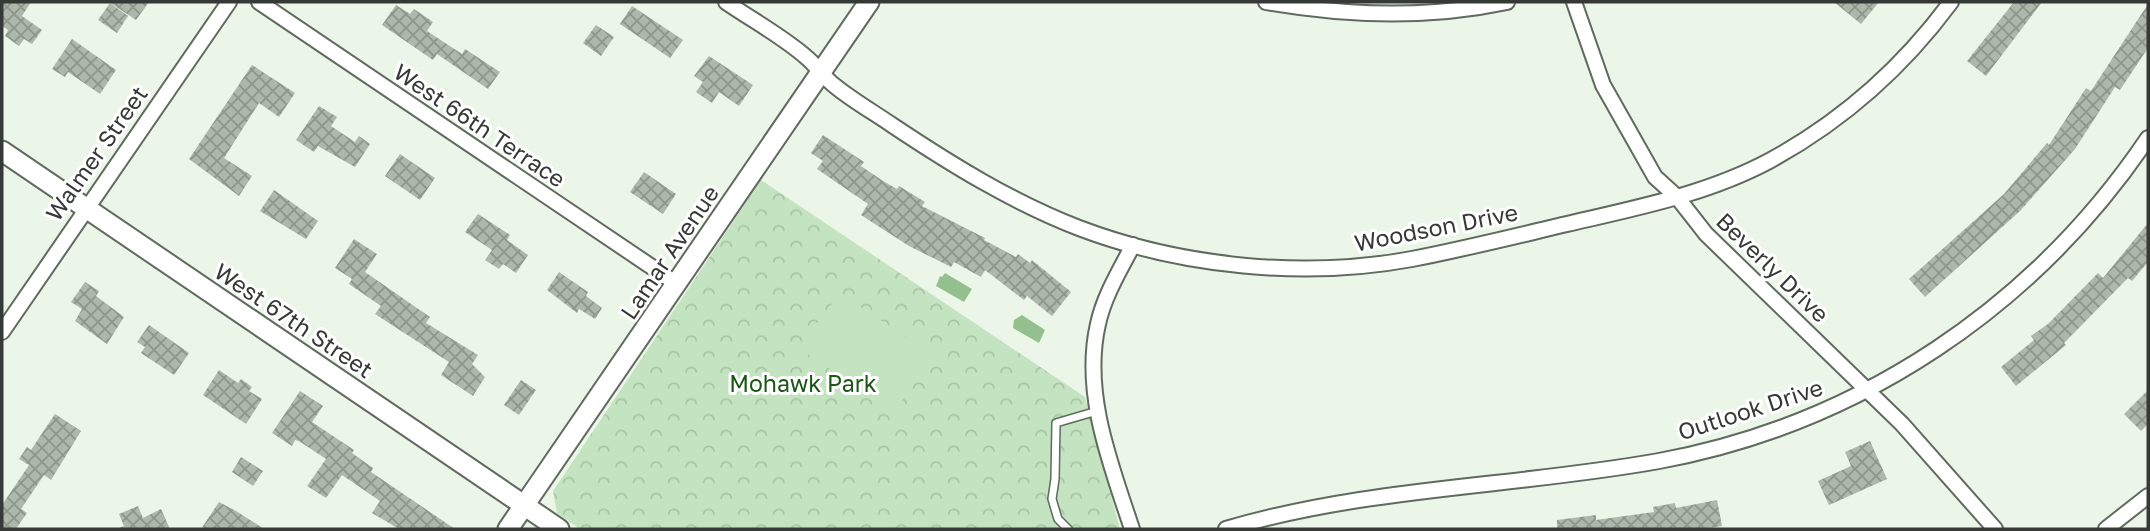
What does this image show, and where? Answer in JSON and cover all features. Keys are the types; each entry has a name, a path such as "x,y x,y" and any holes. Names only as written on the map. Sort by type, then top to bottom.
{"street":[{"name":"Walmer Street","path":"2,332 229,2"},
{"name":"West 66th Terrace","path":"259,2 677,284"},
{"name":"Woodson Drive","path":"726,2 806,57 845,93 986,185 1040,212 1133,245 1223,263 1274,267 1349,267 1411,259 1702,190 1770,161 1823,128 1882,81 1928,32 1951,2"},
{"name":"Lamar Avenue","path":"508,529 869,2"},
{"path":"1266,2 1313,10 1423,14 1507,2"},
{"name":"Beverly Drive","path":"1574,2 1603,85 1627,133 1655,177 1676,197 1706,234 1868,390 1953,478 1995,529"},
{"name":"Outlook Drive","path":"1226,529 1293,512 1371,497 1682,456 1794,424 1891,379 1956,337 2038,270 2093,213 2148,138"},
{"name":"West 67th Street","path":"2,151 559,529"},
{"path":"1132,529 1098,410 1093,376 1098,323 1109,292 1133,245"},
{"path":"2106,529 2148,496"}],"lane":[{"path":"1068,529 1058,519 1052,499 1055,479 1055,423 1098,410"}],"green space":[{"name":"Mohawk Park","path":"761,180 1085,397 1120,529 580,529 557,513 553,491"},
{"path":"840,293 934,356 894,412 799,348"}],"shaded area":[{"path":"945,273 972,289 964,302 936,286 940,276"},
{"path":"1022,315 1045,330 1039,343 1013,328 1014,320"}],"building":[{"path":"2,2 31,2 22,16 42,30 32,44 24,39 19,46 5,36 8,30 2,26"},
{"path":"109,2 149,2 136,20"},
{"path":"1834,2 1879,2 1861,24"},
{"path":"2014,2 2042,2 1986,76 1967,61"},
{"path":"110,3 128,16 117,33 98,20"},
{"path":"2148,4 2148,48 2120,90 2115,87 2075,149 2020,211 1925,297 1909,279 2004,194 2047,143 2049,145 2086,88 2091,91"},
{"path":"396,5 410,14 414,9 433,22 427,31 462,54 465,49 500,72 488,89 437,54 433,60 382,25"},
{"path":"632,6 683,40 670,58 620,24"},
{"path":"596,25 614,37 601,56 583,43"},
{"path":"72,39 116,70 100,94 68,72 65,77 52,69"},
{"path":"709,56 753,85 739,106 719,92 712,103 696,92 703,82 694,76"},
{"path":"252,65 295,93 279,117 259,103 224,158 252,176 239,196 189,159"},
{"path":"319,106 337,117 331,126 355,142 359,136 370,144 355,167 318,146 314,152 296,140"},
{"path":"823,135 864,162 861,166 883,181 897,189 899,186 925,202 922,206 1016,257 1018,254 1030,263 1032,260 1071,292 1052,316 1027,296 1024,300 985,270 981,277 954,262 951,267 909,246 861,215 868,204 817,169 823,161 811,153"},
{"path":"400,154 435,178 420,200 385,176"},
{"path":"644,172 676,194 663,214 630,192"},
{"path":"274,190 318,221 306,239 260,211"},
{"path":"478,214 510,235 507,240 528,255 516,273 503,264 499,269 485,260 492,250 465,232"},
{"path":"2148,223 2148,262 2132,281 2128,278 2064,343 2066,345 2016,386 2001,367 2034,340 2031,336 2048,324 2098,273 2103,278"},
{"path":"354,239 377,254 365,272 430,317 426,323 478,355 472,364 485,377 473,396 441,375 449,362 375,314 381,306 349,284 352,279 335,268"},
{"path":"559,272 588,292 586,296 602,308 595,319 579,309 577,313 547,290"},
{"path":"85,282 99,291 96,296 124,317 107,344 75,321 82,309 71,302"},
{"path":"149,325 189,353 174,375 141,353 145,347 137,342"},
{"path":"219,370 238,383 241,379 252,387 249,391 262,399 246,424 203,395"},
{"path":"521,380 536,390 519,415 504,405"},
{"path":"2148,390 2148,424 2141,431 2124,414"},
{"path":"300,391 323,406 312,422 354,450 352,453 373,468 371,472 455,529 399,529 372,513 380,501 342,475 326,498 307,486 326,459 299,441 295,440 292,446 272,433"},
{"path":"55,414 81,431 51,480 44,475 21,509 27,513 16,529 2,529 2,505 29,465 19,459 27,447 31,450"},
{"path":"1870,441 1887,479 1829,505 1818,481 1851,466 1845,452"},
{"path":"241,457 263,471 253,486 232,472"},
{"path":"1717,500 1722,526 1703,529 1557,529 1557,520 1596,515 1596,520 1654,512 1653,507 1675,503 1676,508"},
{"path":"219,502 236,511 264,529 201,529"},
{"path":"138,506 143,518 161,509 170,529 117,529 124,526 119,514"}]}
